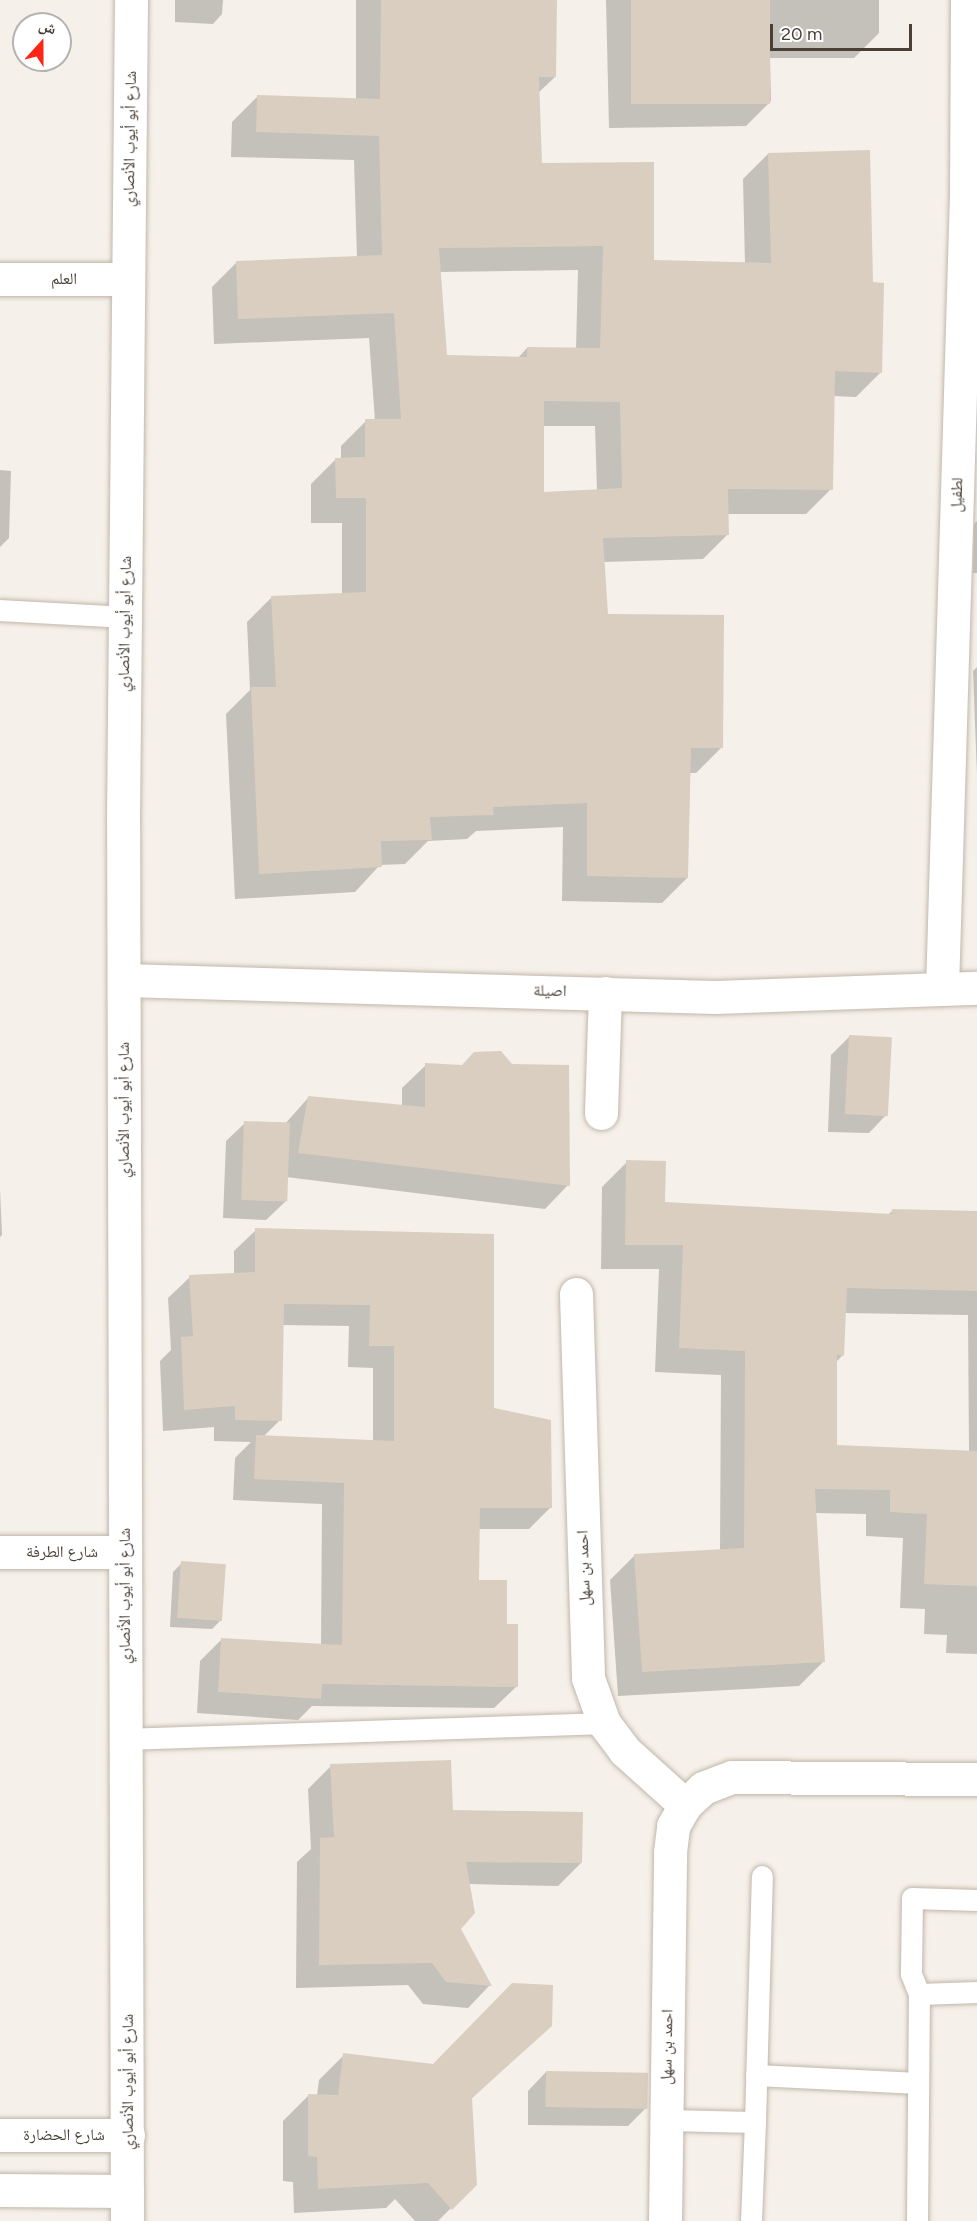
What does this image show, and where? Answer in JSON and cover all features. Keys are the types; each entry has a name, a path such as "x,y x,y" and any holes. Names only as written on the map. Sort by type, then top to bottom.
{"street":[{"name":"شارع أبو أيوب الأنصاري","path":"127,2206 124,980 131,0"},
{"name":"لطفيل","path":"942,989 972,193 967,0"},
{"name":"العلم","path":"0,279 128,279"},
{"name":"اصيلة","path":"124,980 715,998 977,988"},
{"path":"601,1113 605,993"},
{"name":"احمد بن سهل","path":"576,1294 588,1678 604,1723 625,1751 685,1805"},
{"name":"شارع الطرفة","path":"0,1552 125,1552"},
{"name":"احمد بن سهل","path":"665,2221 670,1852 674,1826 685,1805 703,1788 732,1777 977,1779"},
{"name":"شارع الحضارة","path":"0,2135 128,2135"},
{"path":"0,2190 127,2206"}],"lane":[{"path":"0,610 125,617"},
{"path":"126,1739 604,1723"},
{"path":"751,2221 762,1876"},
{"path":"917,2221 919,1994 911,1974 912,1898 977,1900"},
{"path":"919,1994 977,1992"},
{"path":"756,2075 918,2083"},
{"path":"666,2120 755,2121"}],"building":[{"path":"381,0 557,0 556,77 539,77 542,163 654,162 654,260 771,263 768,153 870,150 873,282 884,283 882,373 835,371 833,490 728,489 729,535 603,538 608,614 724,615 723,748 691,748 688,878 587,876 587,803 493,807 494,815 430,817 432,840 381,841 382,867 259,874 251,687 276,687 271,596 366,592 366,498 336,498 335,458 365,457 365,419 401,419 394,313 238,319 236,261 382,255 379,136 256,132 257,95 380,99","holes":["603,246 600,348 527,347 527,357 447,355 439,248","544,401 620,402 622,488 544,492"]},
{"path":"631,0 770,0 770,104 631,104"},
{"path":"849,1035 892,1037 888,1116 845,1114"},
{"path":"501,1051 512,1064 569,1065 570,1186 298,1153 308,1096 425,1107 425,1063 462,1065 474,1052"},
{"path":"244,1121 290,1123 287,1202 241,1200"},
{"path":"626,1160 666,1161 665,1202 892,1214 892,1209 977,1211 977,1291 847,1288 844,1356 837,1355 837,1445 977,1451 977,1586 924,1584 927,1514 890,1512 890,1490 815,1489 825,1662 642,1672 634,1554 744,1548 745,1351 679,1348 683,1245 625,1245"},
{"path":"255,1228 494,1234 494,1408 551,1420 552,1508 480,1508 479,1580 507,1580 507,1624 518,1624 518,1687 322,1684 321,1699 218,1692 221,1638 342,1645 344,1483 254,1479 256,1435 394,1441 394,1346 369,1346 370,1305 284,1304 282,1421 235,1420 235,1406 184,1410 181,1337 193,1336 189,1275 255,1272"},
{"path":"181,1561 226,1564 222,1621 177,1618"},
{"path":"451,1760 453,1810 583,1812 582,1863 466,1862 475,1913 461,1929 492,1986 446,1982 432,1963 319,1965 320,1838 334,1837 330,1764"},
{"path":"512,1983 553,1985 552,2026 472,2098 477,2185 452,2210 428,2183 318,2189 317,2157 308,2156 308,2094 338,2095 343,2053 433,2064"},
{"path":"546,2071 648,2073 647,2109 545,2107"}]}
